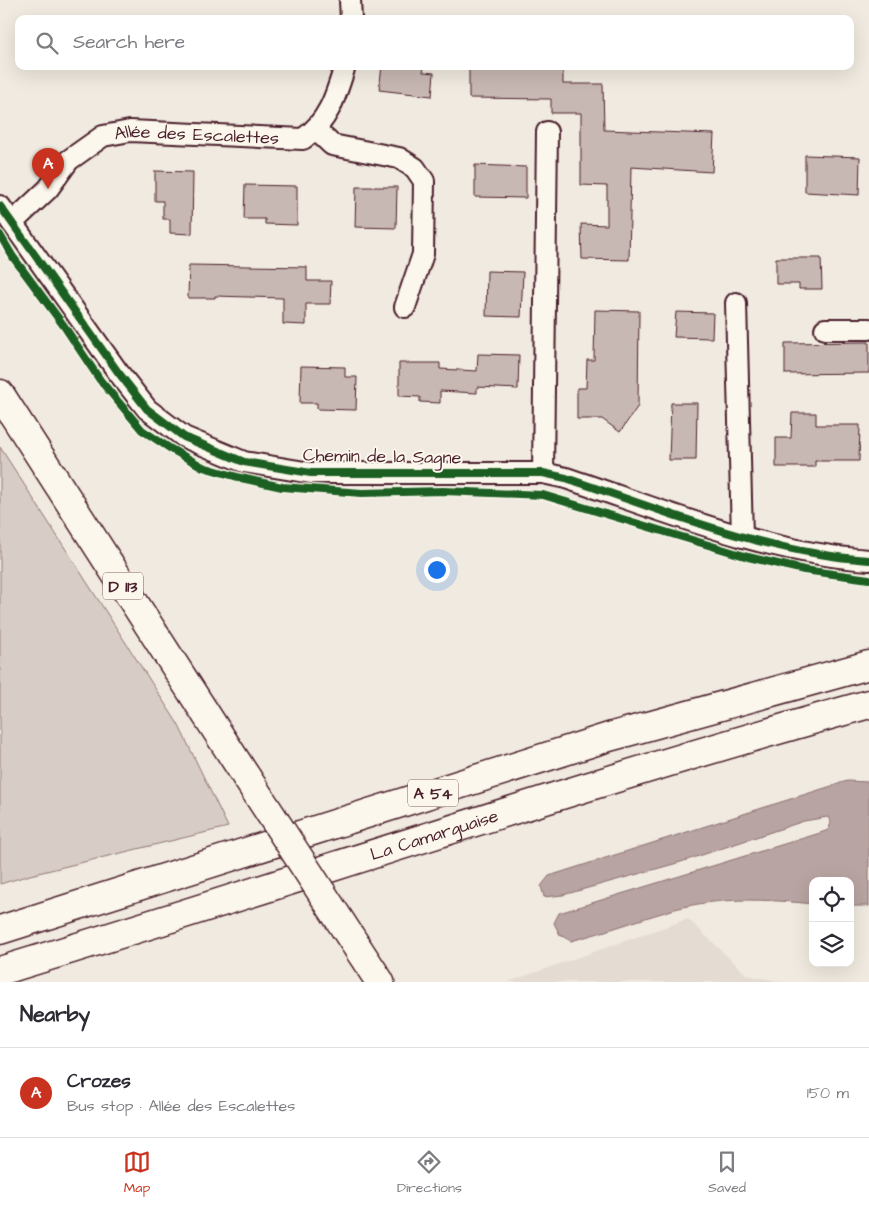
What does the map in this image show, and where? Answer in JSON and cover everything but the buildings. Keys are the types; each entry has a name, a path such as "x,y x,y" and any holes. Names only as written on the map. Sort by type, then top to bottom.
{"main road":[{"name":"D 113","path":"0,394 380,982"},
{"name":"A 54","path":"0,930 609,737 869,665"},
{"name":"La Camarguaise","path":"0,971 760,734 869,704"},
{"path":"0,911 222,861"},
{"path":"0,981 146,927"}],"street":[{"path":"350,0 352,15"},
{"path":"344,70 332,108 316,130 332,145 399,158 415,168 424,181 423,254 405,307"},
{"name":"Allée des Escalettes","path":"12,224 48,189 69,160 103,136 130,131 303,139 316,130"},
{"path":"542,473 547,132"},
{"name":"Chemin de la Sagne","path":"0,206 130,387 148,409 184,437 244,462 311,473 542,473 566,478 742,537 838,558 869,560"},
{"path":"736,303 742,537"},
{"path":"825,329 869,329"}],"shaded area":[{"path":"0,447 178,724 228,827 0,884"},
{"path":"847,781 869,782 869,906 854,906 854,877 809,877 809,904 761,900 709,902 675,909 571,941 560,935 554,923 559,913 828,830 831,823 828,817 804,821 681,862 563,895 544,897 541,886 549,876"},
{"path":"688,919 747,975 781,982 508,982"}],"cycle path":[{"path":"0,206 118,372 147,409 184,437 244,462 311,473 543,473 566,478 678,517 753,540 830,556 869,560"},
{"path":"0,235 13,257 64,326 100,380 142,430 203,467 282,487 362,493 443,491 543,495 748,557 804,570 869,579"}],"place":[{"name":"Crozes","path":"48,189"}]}
